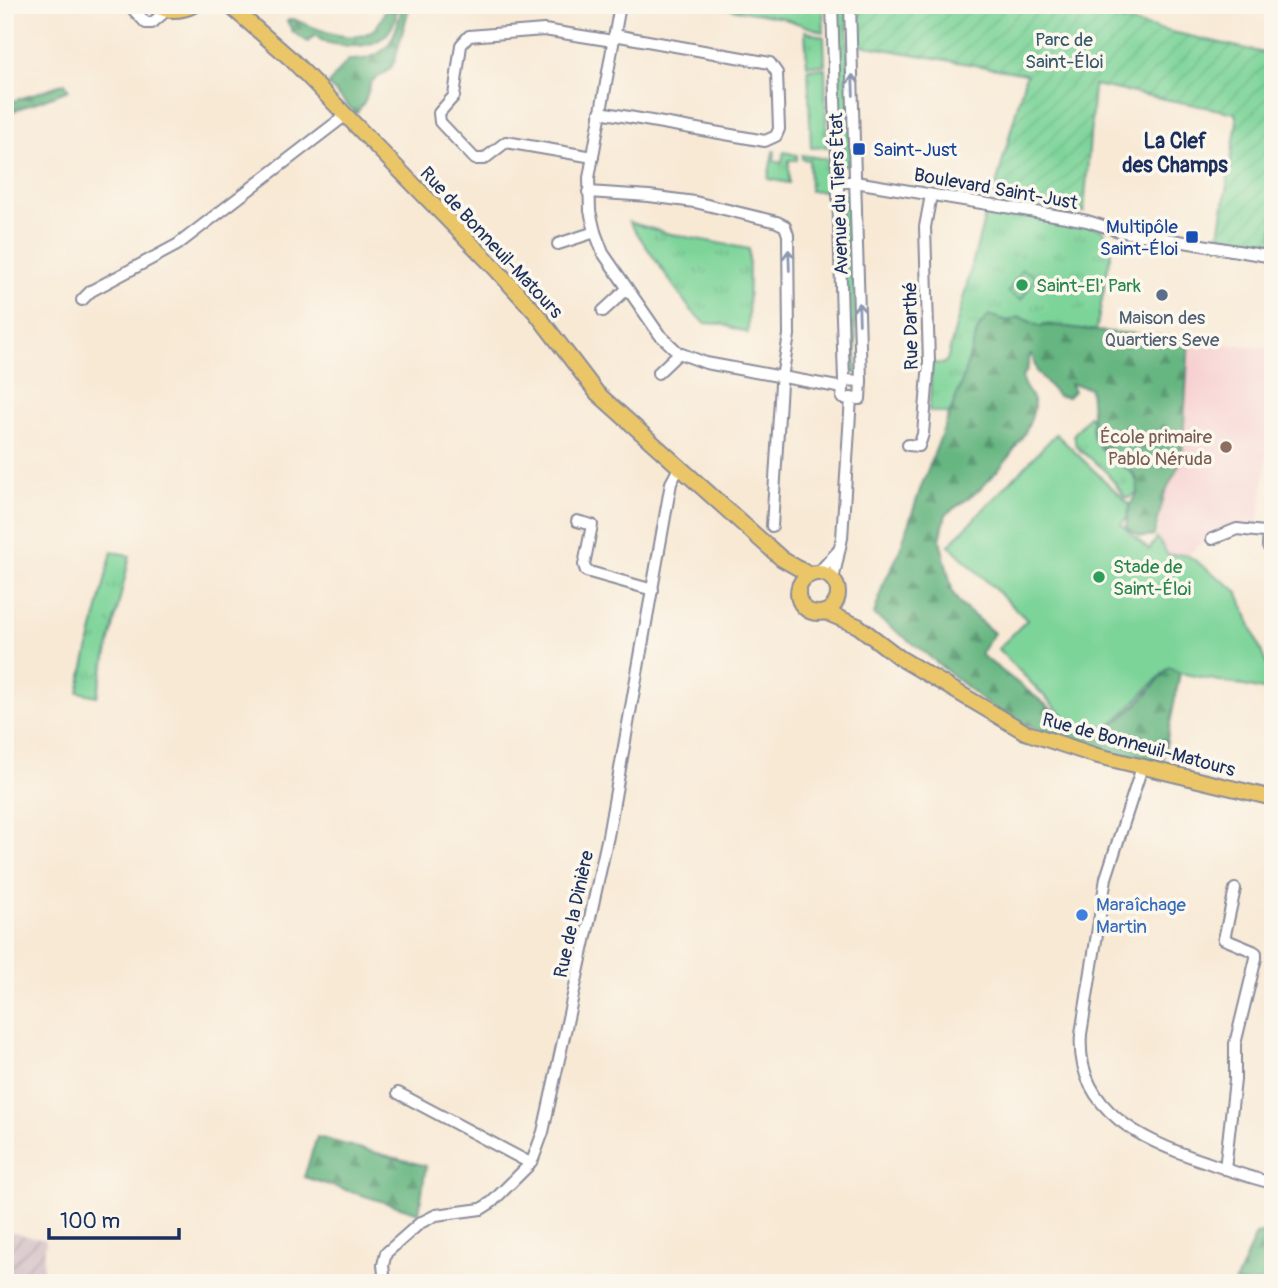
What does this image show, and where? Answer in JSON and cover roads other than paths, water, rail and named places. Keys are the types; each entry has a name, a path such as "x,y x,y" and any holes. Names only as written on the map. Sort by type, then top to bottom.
{"main road":[{"path":"160,8 177,11 194,5"},
{"name":"Rue de Bonneuil-Matours","path":"228,7 276,45 526,301 597,393 782,559 814,574"},
{"name":"Rue de Bonneuil-Matours","path":"782,559 798,588"},
{"path":"814,574 833,580 837,591 832,607 814,612 805,608 798,598 798,588 802,581 814,574"},
{"name":"Rue de Bonneuil-Matours","path":"836,600 858,626 900,658 1025,732 1054,743 1142,767 1273,798"},
{"name":"Rue de Bonneuil-Matours","path":"825,611 858,626"}],"street":[{"path":"130,5 139,19 146,23 152,23 160,8"},
{"path":"620,5 588,192 595,232 603,253 659,334 678,353 706,363 783,377 843,384 861,381 860,399 842,397 843,384"},
{"name":"Avenue du Tiers État","path":"832,5 843,384"},
{"name":"Avenue du Tiers État","path":"850,5 861,381"},
{"path":"593,157 506,142 484,159 475,159 440,122 439,113 454,96 461,45 469,36 544,30 614,38 770,63 777,73 779,128 776,136 765,141 600,112"},
{"path":"82,300 91,291 177,245 346,115"},
{"name":"Boulevard Saint-Just","path":"836,182 855,182 1087,221 1119,232 1273,257"},
{"path":"588,192 649,195 695,202 785,226 788,234 789,338 783,377 772,526"},
{"name":"Rue Darthé","path":"908,445 919,446 923,434 929,362 925,227 931,195"},
{"path":"558,244 595,232"},
{"path":"603,311 627,289"},
{"path":"658,373 678,353"},
{"path":"833,580 840,549 852,398"},
{"name":"Rue de la Dinière","path":"385,1283 383,1265 386,1253 420,1223 436,1215 481,1209 492,1202 530,1163 543,1132 605,849 671,483 679,468"},
{"path":"577,521 592,525 584,565 586,571 653,590"},
{"path":"1212,539 1237,529 1271,533 1268,546 1273,552"},
{"path":"814,574 840,549"},
{"path":"1142,767 1106,878 1081,1034 1083,1065 1099,1100 1131,1129 1156,1145 1273,1183"},
{"path":"1225,1169 1235,1080 1235,1044 1256,958 1253,951 1224,939 1235,889"},
{"path":"398,1093 530,1163"}],"place":[{"name":"Saint-Just","path":"859,149"},
{"name":"Multipôle Saint-Éloi","path":"1192,237"},
{"name":"Saint-El' Park","path":"1022,285"},
{"name":"Maison des Quartiers Seve","path":"1162,295"},
{"name":"École primaire Pablo Néruda","path":"1226,447"},
{"name":"Stade de Saint-Éloi","path":"1099,577"},
{"name":"Maraîchage Martin","path":"1082,915"}],"district":[{"name":"La Clef des Champs","path":"1175,153"}],"park label":[{"name":"Parc de Saint-Éloi","path":"1064,50"}]}
